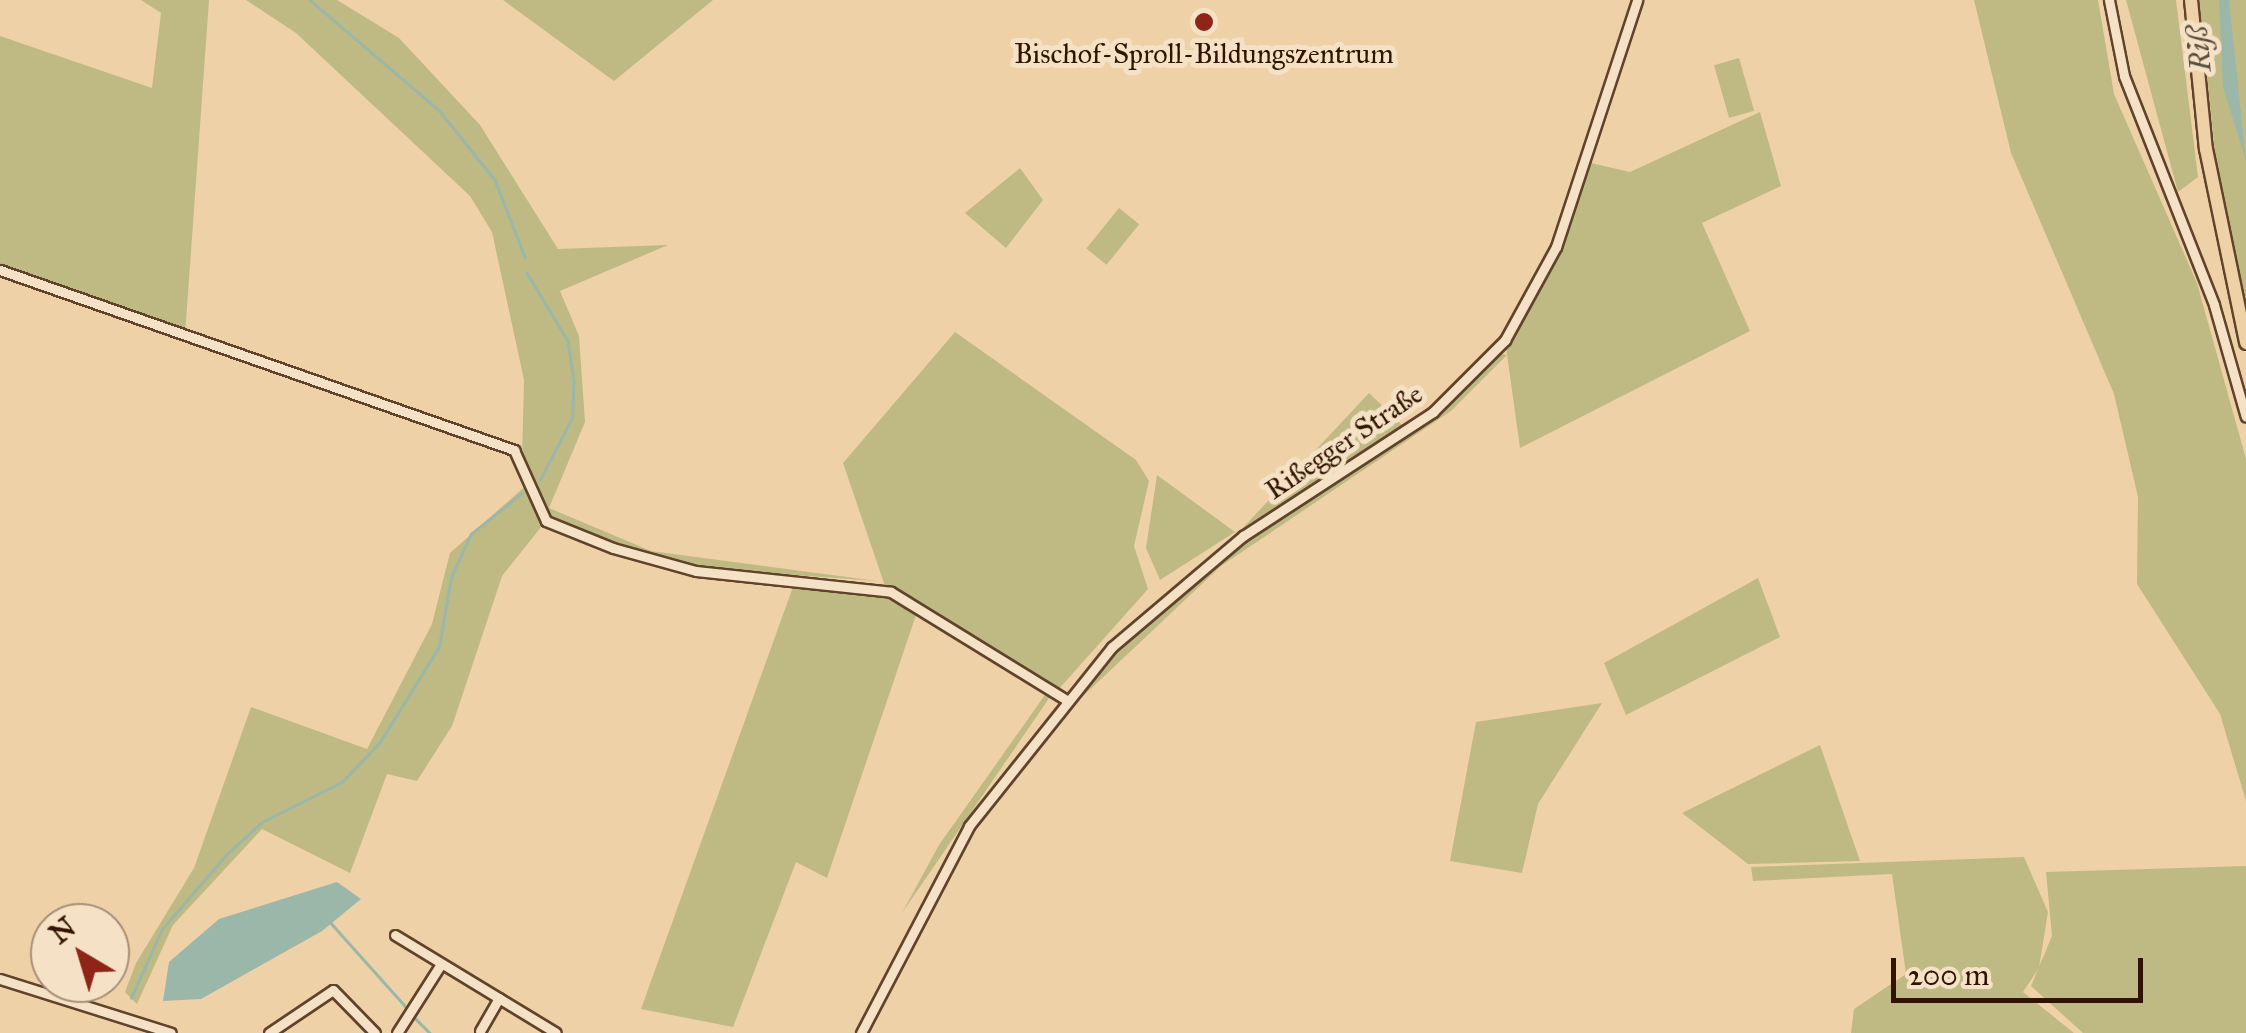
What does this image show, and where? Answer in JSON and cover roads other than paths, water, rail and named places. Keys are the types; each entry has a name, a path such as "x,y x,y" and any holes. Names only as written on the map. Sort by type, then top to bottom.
{"highway":[{"path":"2191,0 2206,150 2246,344"}],"street":[{"name":"Rißegger Straße","path":"861,1033 937,877 1065,699 1191,575 1408,431 1492,356 1556,247 1636,0"},
{"path":"2109,0 2124,76 2214,305 2246,416"},
{"path":"0,270 514,450 546,521 613,548 696,571 891,592 1065,699"},
{"path":"394,935 440,967 556,1033"},
{"path":"396,1033 440,967"},
{"path":"0,979 171,1033"},
{"path":"269,1033 333,990 374,1033"},
{"path":"480,1031 499,998"}],"waterway":[{"path":"310,0 439,110 495,180 525,257"},
{"path":"527,273 568,341 574,381 573,417 541,479"},
{"path":"131,998 162,929 226,855 262,822 342,782 380,742 439,647 451,577 471,534 522,493"},
{"path":"331,923 407,1008"},
{"path":"415,1018 430,1033"}],"place":[{"name":"Bischof-Sproll-Bildungszentrum","path":"1204,22"}],"water label":[{"name":"Riß","path":"2199,49"}]}
